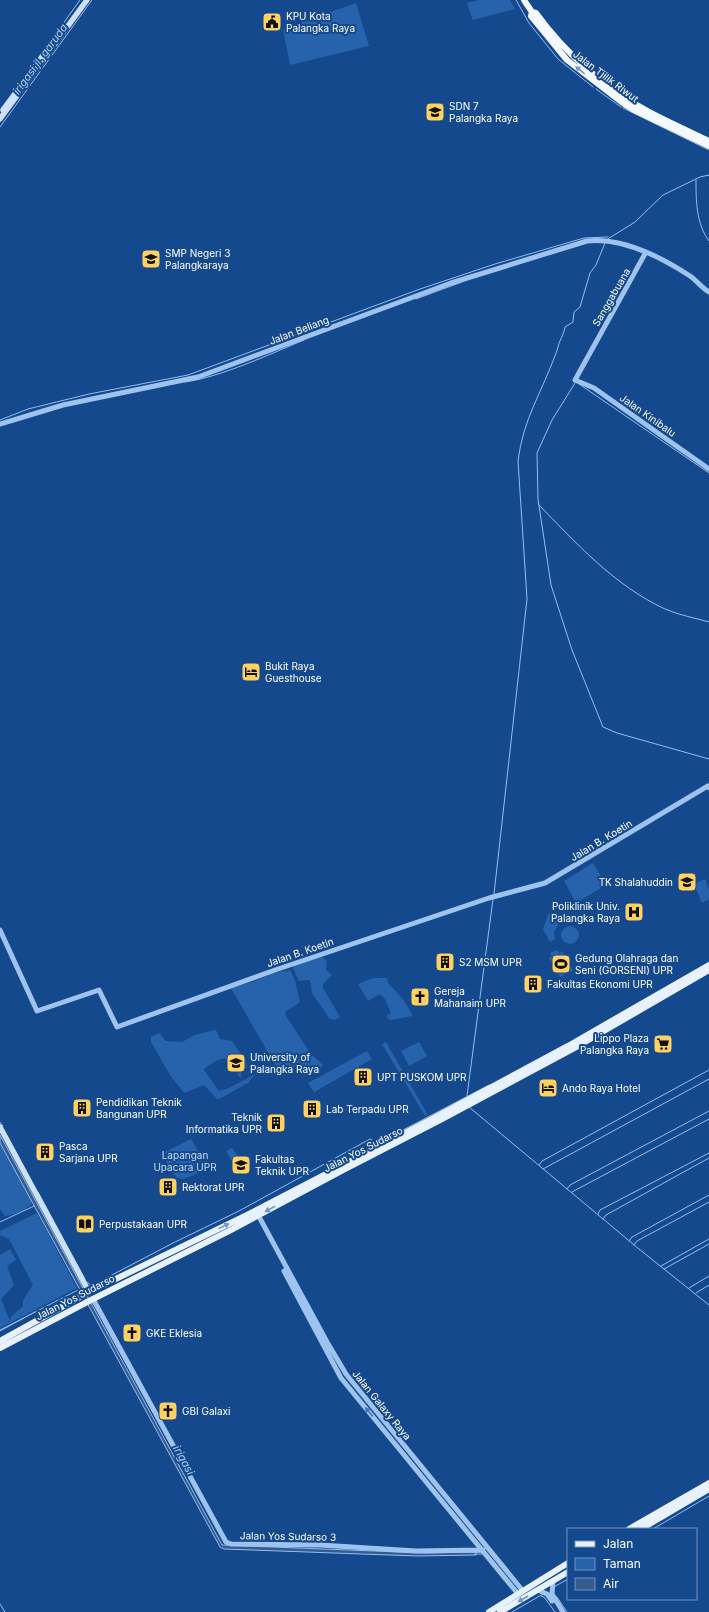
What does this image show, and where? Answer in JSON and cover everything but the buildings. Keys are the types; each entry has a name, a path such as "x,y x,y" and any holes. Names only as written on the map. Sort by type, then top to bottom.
{"highway":[{"name":"Jalan Tjilik Riwut","path":"524,0 532,12 531,16 560,52 597,84 634,110 697,138 709,146"},
{"name":"Jalan Tjilik Riwut","path":"697,138 709,141"}],"main road":[{"path":"0,120 15,96 83,0"},
{"path":"0,113 15,96 87,0"},
{"name":"Jalan Yos Sudarso","path":"583,1040 709,965"},
{"name":"Jalan Yos Sudarso","path":"0,1341 84,1303 134,1275 255,1214 536,1066 709,970"},
{"path":"0,1127 43,1205 86,1291"},
{"name":"Jalan Yos Sudarso","path":"0,1348 86,1291 134,1275"},
{"path":"642,1526 709,1483"},
{"path":"642,1526 709,1489"},
{"path":"488,1612 567,1564"},
{"path":"500,1612 567,1573"}],"street":[{"name":"Jalan Beliang","path":"0,424 63,404 198,377 451,283 587,241 610,240 646,252"},
{"path":"646,252 675,267 709,292"},
{"name":"Sanggabuana","path":"575,380 646,252"},
{"name":"Jalan Kinibalu","path":"575,380 594,388 709,469"},
{"name":"Jalan B. Koetin","path":"0,930 37,1011 99,990 117,1027 276,970 489,898 545,883 708,787"},
{"name":"Jalan Galaxy Raya","path":"255,1214 311,1318 341,1378 433,1484 521,1593"},
{"name":"Jalan Yos Sudarso 3","path":"92,1299 220,1532 228,1543 315,1545 416,1551 482,1550"},
{"name":"Jalan Galaxy Raya","path":"433,1484 482,1550 521,1593"},
{"path":"553,1581 552,1594 564,1612"},
{"path":"538,1590 547,1594 560,1612"}],"green space":[{"path":"479,0 510,0 515,9 473,20 467,3"},
{"path":"356,3 369,46 290,65 283,29"},
{"path":"593,863 606,885 576,903 564,881"},
{"path":"705,879 709,890 709,899 702,903 694,884"},
{"path":"555,911 560,921 554,932 555,939 550,942 543,929 548,915"},
{"path":"566,926 574,926 579,931 577,942 574,944 566,944 561,939 561,931"},
{"name":"Gedung Olahraga dan Seni (GORSENI) UPR","path":"557,950 559,953 562,951 573,970 560,977 549,958 552,956 550,953"},
{"path":"322,957 327,961 326,970 332,975 323,984 323,988 340,1017 335,1020 330,1019 313,995 309,980 299,981 293,968 294,965"},
{"path":"290,970 295,980 300,1002 285,1012 286,1016 311,1054 323,1065 320,1069 305,1076 298,1065 281,1075 231,988 255,981 273,973"},
{"path":"373,978 387,978 388,983 403,999 412,1016 391,1020 387,1018 387,1015 391,1013 385,999 380,994 368,1001 358,984"},
{"path":"216,1030 220,1039 232,1041 246,1062 247,1067 241,1071 241,1078 229,1060 226,1059 217,1060 205,1068 204,1070 219,1091 229,1088 255,1074 248,1083 219,1099 217,1099 204,1085 184,1093 170,1075 151,1042 151,1037 159,1033 166,1041 182,1042 195,1035"},
{"path":"386,1042 428,1115 425,1116 382,1044"},
{"path":"419,1042 427,1056 409,1066 401,1051"},
{"path":"367,1051 372,1059 314,1092 308,1083"},
{"name":"Lapangan Upacara UPR","path":"191,1139 209,1169 183,1179 177,1178 161,1154"},
{"path":"0,1144 32,1203 24,1210 5,1216 0,1209"},
{"path":"232,1148 240,1159 233,1163 226,1151"},
{"path":"37,1213 77,1288 0,1328 0,1255 10,1249 16,1260 7,1266 14,1285 1,1299 10,1321 11,1317 23,1306 23,1300 33,1285 9,1239 0,1235 0,1231"}],"water":[{"path":"0,1135 222,1545 425,1553 476,1552 476,1555 417,1556 224,1549 220,1547 0,1143"}],"waterway":[{"path":"60,28 80,0"},
{"name":"irigasi jl. garuda","path":"0,127 92,0"},
{"path":"516,0 529,23 558,59 593,87"},
{"path":"21,82 39,57"},
{"path":"596,89 621,107"},
{"path":"623,108 709,150"},
{"path":"606,240 635,222 663,195 700,177 709,175"},
{"path":"696,180 699,220 701,227 709,241"},
{"path":"0,420 28,409 89,394 188,375 420,289 495,264 584,238 608,237"},
{"path":"494,894 527,599 518,461 520,446 534,406 557,352 565,327 573,322 574,312 580,307 590,273 596,265 605,243"},
{"path":"416,299 462,282"},
{"path":"185,382 230,370 304,340"},
{"path":"575,383 552,420 537,453 538,499 551,585 572,650 603,727 617,733 709,759"},
{"path":"579,384 709,473"},
{"path":"538,504 597,562 629,588 665,609 681,615 709,622"},
{"path":"467,1096 493,899"},
{"path":"539,1165 542,1161 709,1070"},
{"path":"543,1169 709,1079"},
{"path":"89,1287 173,1243 239,1211 370,1139 378,1143 489,1085"},
{"path":"469,1107 639,1249 709,1305"},
{"path":"567,1189 570,1185 709,1111"},
{"path":"572,1192 709,1119"},
{"path":"0,1122 3,1126"},
{"path":"598,1214 600,1210 709,1153"},
{"path":"603,1219 606,1215 709,1158"},
{"path":"38,1192 85,1279"},
{"path":"629,1241 632,1237 709,1195"},
{"path":"634,1245 637,1241 709,1202"},
{"path":"0,1222 34,1206"},
{"path":"661,1266 709,1239"},
{"path":"664,1269 709,1244"},
{"path":"689,1288 709,1276"},
{"path":"87,1282 92,1286"},
{"path":"696,1293 709,1285"},
{"path":"0,1330 78,1290"},
{"path":"0,1331 35,1312"},
{"path":"655,1528 709,1496"},
{"name":"irigasi","path":"475,1554 482,1554"},
{"path":"554,1587 567,1580"},
{"path":"512,1612 543,1594"},
{"path":"541,1596 544,1597 555,1612"},
{"path":"557,1597 567,1612"},
{"path":"0,1604 5,1612"}],"place":[{"name":"KPU Kota Palangka Raya","path":"272,22"},
{"name":"SDN 7 Palangka Raya","path":"435,112"},
{"name":"SMP Negeri 3 Palangkaraya","path":"151,259"},
{"name":"Bukit Raya Guesthouse","path":"251,672"},
{"name":"TK Shalahuddin","path":"687,882"},
{"name":"Poliklinik Univ. Palangka Raya","path":"634,912"},
{"name":"S2 MSM UPR","path":"445,962"},
{"name":"Gedung Olahraga dan Seni (GORSENI) UPR","path":"561,964"},
{"name":"Fakultas Ekonomi UPR","path":"533,984"},
{"name":"Gereja Mahanaim UPR","path":"420,997"},
{"name":"Lippo Plaza Palangka Raya","path":"663,1044"},
{"name":"University of Palangka Raya","path":"236,1063"},
{"name":"UPT PUSKOM UPR","path":"363,1077"},
{"name":"Ando Raya Hotel","path":"548,1088"},
{"name":"Pendidikan Teknik Bangunan UPR","path":"82,1108"},
{"name":"Lab Terpadu UPR","path":"312,1109"},
{"name":"Teknik Informatika UPR","path":"276,1123"},
{"name":"Pasca Sarjana UPR","path":"45,1152"},
{"name":"Fakultas Teknik UPR","path":"241,1165"},
{"name":"Rektorat UPR","path":"168,1187"},
{"name":"Perpustakaan UPR","path":"85,1224"},
{"name":"GKE Eklesia","path":"132,1333"},
{"name":"GBI Galaxi","path":"168,1411"}]}
